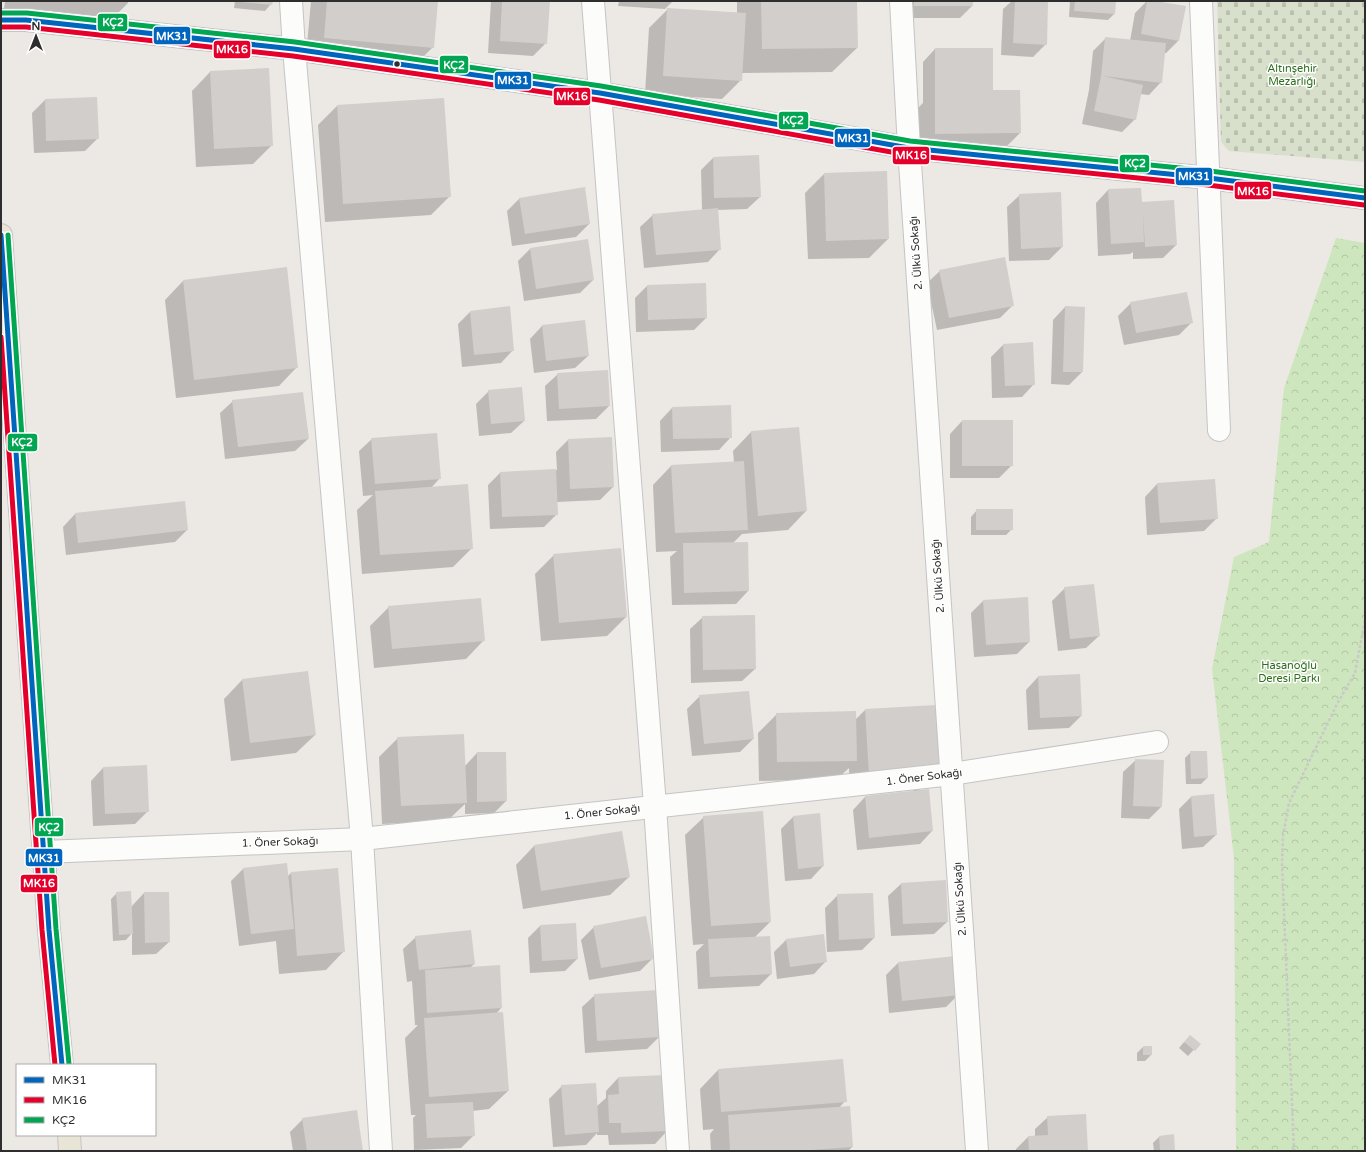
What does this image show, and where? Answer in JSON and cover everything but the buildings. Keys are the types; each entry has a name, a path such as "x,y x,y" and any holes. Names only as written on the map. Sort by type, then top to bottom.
{"main road":[{"path":"1,235 2,278 49,930 62,1064"},
{"path":"69,1136 70,1151"}],"street":[{"path":"291,1 362,839 381,1151"},
{"path":"593,1 655,806 678,1151"},
{"name":"2. Ülkü Sokağı","path":"901,1 909,148 977,1151"},
{"path":"1201,1 1219,430"},
{"path":"1,20 26,20 294,49 600,93 909,148 1209,178 1365,198"},
{"name":"1. Öner Sokağı","path":"44,852 362,839 952,774 1157,742"}],"path":[{"path":"1294,1151 1282,864 1283,836 1289,803 1337,704 1355,673 1365,620"}],"green space":[{"name":"Altınşehir Mezarlığı","path":"1217,1 1365,1 1365,162 1229,151 1221,142"},
{"name":"Hasanoğlu Deresi Parkı","path":"1336,238 1365,243 1365,1151 1236,1151 1234,858 1212,669 1234,557 1269,542 1284,388"}],"transit line":[{"name":"KÇ2","path":"1,13 27,13 295,42 601,86 910,141 1210,171 1365,191"},
{"name":"MK31","path":"1,20 26,20 294,49 600,93 909,148 1209,178 1365,198"},
{"name":"MK16","path":"1,27 26,27 293,56 599,100 908,155 1208,185 1364,205"},
{"name":"MK31","path":"1,235 49,930 62,1064"},
{"name":"KÇ2","path":"8,235 56,929 69,1064"},
{"name":"MK16","path":"1,337 42,930 55,1064"}]}
